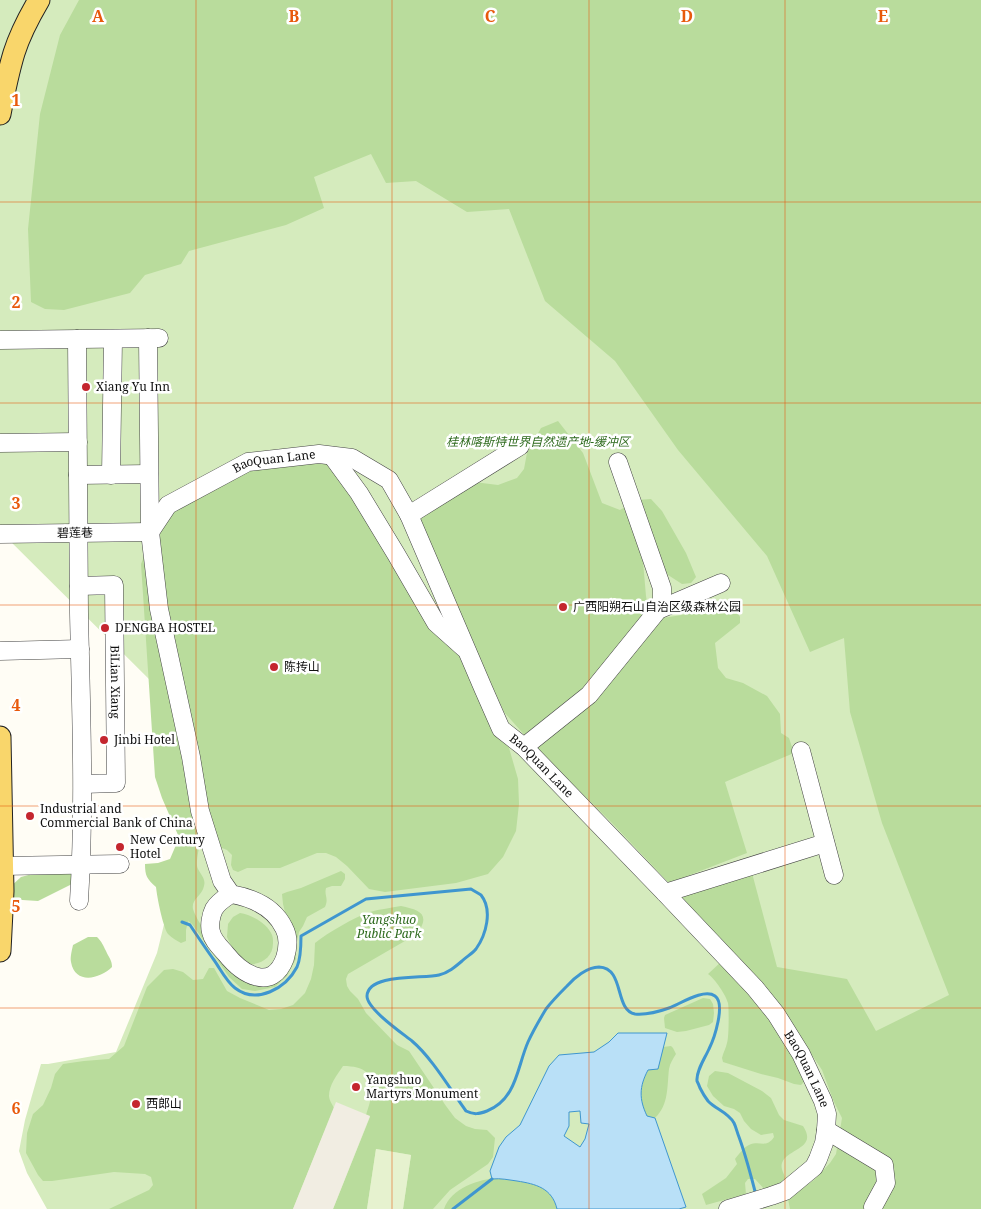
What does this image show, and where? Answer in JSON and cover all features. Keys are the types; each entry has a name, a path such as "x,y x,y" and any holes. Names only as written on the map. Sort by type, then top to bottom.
{"main road":[{"path":"0,56 23,0"},
{"path":"0,112 14,51 38,0"},
{"path":"0,737 2,866 0,951"}],"street":[{"path":"0,340 154,338 150,532 159,609 191,757 200,811 222,881 231,894 244,896 268,908 274,913 285,930 288,943 287,951 284,961 274,974 258,978 244,972 228,958 216,943 211,931 213,911 217,905 231,894"},
{"path":"77,339 78,534 83,784 82,865 79,901"},
{"path":"112,475 113,339"},
{"path":"0,443 78,442"},
{"path":"409,515 520,446"},
{"name":"BaoQuan Lane","path":"150,532 168,504 248,462 319,454 352,458 389,480 409,515 501,729 524,747 755,988 776,1014 801,1054 823,1101 827,1114 826,1130 824,1143 814,1167 785,1190 728,1209"},
{"path":"332,456 359,493 436,623 468,652"},
{"path":"524,747 589,695 658,610 662,600 662,588 618,462"},
{"path":"78,475 150,474"},
{"name":"碧莲巷","path":"0,534 150,532"},
{"path":"658,610 721,583"},
{"name":"BiLian Xiang","path":"79,586 114,585 116,783 83,784"},
{"path":"0,651 80,649"},
{"path":"801,751 834,875"},
{"path":"666,893 825,843"},
{"path":"2,866 120,864"},
{"path":"826,1130 884,1165 886,1183 873,1207"}],"green space":[{"name":"桂林喀斯特世界自然遗产地-缓冲区","path":"0,0 981,0 981,1209 47,1209 27,1173 19,1151 25,1120 41,1064 116,1052 157,953 170,900 180,821 158,688 0,531"},
{"path":"79,0 981,0 981,1209 790,1209 788,1199 814,1180 836,1154 842,1118 822,1070 788,1019 673,897 752,873 777,967 847,979 876,1031 949,995 882,823 850,712 844,638 810,652 767,556 678,450 615,361 545,301 509,209 467,212 416,181 386,183 371,154 314,177 324,208 286,225 189,251 181,264 145,275 130,293 64,310 45,309 31,302 28,229 40,114 60,35"},
{"path":"558,421 583,453 602,503 620,510 637,500 651,499 662,511 686,553 696,577 691,583 682,584 668,575 653,550 642,550 649,613 656,619 734,608 740,617 740,623 715,643 718,668 726,678 743,683 767,696 780,714 781,733 789,738 794,753 725,782 747,853 669,883 612,823 536,748 504,712 420,519 474,482 498,485 517,478 524,469 527,453 541,428"},
{"path":"319,461 332,467 462,652 507,741 518,779 519,804 516,831 503,857 488,874 456,883 385,892 369,889 347,866 336,857 326,853 317,853 280,868 247,868 238,872 233,870 231,865 232,855 227,850 205,841 200,843 197,867 204,879 204,884 194,903 193,909 219,951 237,973 251,984 260,984 273,979 287,920 282,894 341,871 345,874 345,879 341,886 326,888 327,901 325,907 307,917 299,932 296,959 287,976 275,987 255,991 242,989 229,977 188,921 186,941 181,943 168,934 162,919 156,887 146,874 145,864 158,863 170,859 178,835 155,777 141,564 151,539 174,505 248,466"},
{"path":"72,870 74,883 38,901 7,899 8,889 21,877 36,873"},
{"name":"Yangshuo Public Park","path":"401,906 418,911 423,917 423,922 417,934 348,974 346,979 347,986 358,999 366,1013 397,1045 409,1051 455,1118 466,1126 487,1130 495,1138 493,1157 488,1164 450,1190 433,1209 403,1209 411,1155 376,1149 367,1209 333,1209 370,1117 366,1115 371,1096 371,1080 368,1074 355,1067 343,1066 332,1084 329,1098 334,1108 293,1209 109,1209 149,1190 153,1185 151,1177 145,1174 114,1172 43,1181 38,1175 26,1153 27,1133 33,1114 43,1105 55,1074 63,1064 109,1059 124,1046 147,987 164,970 173,969 183,972 193,980 203,979 209,968 214,968 227,991 269,1010 281,1009 293,1005 305,993 314,965 315,943 327,934 363,915"},
{"path":"240,913 259,920 272,935 271,953 264,960 255,964 245,965 234,952 227,937 228,924 233,917"},
{"path":"88,937 97,937 100,940 111,961 112,967 101,975 88,978 77,974 73,969 71,954 73,945"},
{"path":"722,961 773,1018 805,1081 801,1085 723,1062 722,1058 727,1045 728,1035 728,1003 720,987 708,974"},
{"path":"703,998 710,999 713,1004 713,1022 709,1025 686,1031 677,1032 665,1028 665,1015"},
{"path":"671,1046 676,1054 669,1067 663,1107 655,1118 647,1116 641,1101 644,1079 659,1057 663,1047"},
{"path":"715,1071 728,1073 762,1091 771,1098 779,1115 784,1120 803,1126 807,1134 805,1144 785,1158 782,1163 785,1179 783,1187 766,1191 755,1179 748,1179 745,1183 746,1194 706,1205 702,1194 726,1178 737,1164 735,1159 743,1149 753,1144 768,1143 774,1137 773,1133 761,1135 751,1129 740,1113 724,1106 713,1096 707,1086 709,1076"},
{"path":"376,1149 411,1155 403,1209 367,1209"},
{"path":"498,1178 526,1182 542,1188 554,1200 557,1209 444,1209 453,1195 459,1190 483,1180"}],"shaded area":[{"path":"336,1102 370,1116 333,1209 293,1209"}],"water":[{"path":"618,1033 667,1033 658,1069 648,1070 641,1098 647,1116 655,1118 686,1207 679,1209 557,1209 551,1196 542,1188 517,1181 492,1179 490,1171 499,1147 506,1137 520,1125 549,1066 559,1055 594,1052","holes":["580,1111 581,1123 589,1124 585,1139 580,1147 564,1136 569,1126 569,1112"]}],"waterway":[{"path":"182,922 190,925 232,985 244,993 252,995 270,992 286,982 292,975 299,960 301,936 366,899 471,889 481,895 487,908 487,922 483,937 473,952 445,973 386,980 370,989 367,996 379,1014 427,1056 466,1111 474,1114 487,1111 505,1099 515,1081 528,1042 546,1009 577,976 585,971 599,967 607,969 613,974 624,1005 628,1011 635,1014 661,1011 699,995 710,994 715,996 719,1006 718,1022 711,1044 699,1069 697,1081 708,1101 734,1123 756,1195"},
{"path":"453,1209 492,1179"}],"place":[{"name":"Xiang Yu Inn","path":"86,387"},
{"name":"广西阳朔石山自治区级森林公园","path":"563,607"},
{"name":"DENGBA HOSTEL","path":"105,628"},
{"name":"陈抟山","path":"274,667"},
{"name":"Jinbi Hotel","path":"104,740"},
{"name":"Industrial and Commercial Bank of China","path":"30,816"},
{"name":"New Century Hotel","path":"120,847"},
{"name":"Yangshuo Martyrs Monument","path":"356,1087"},
{"name":"西郎山","path":"136,1104"}]}
